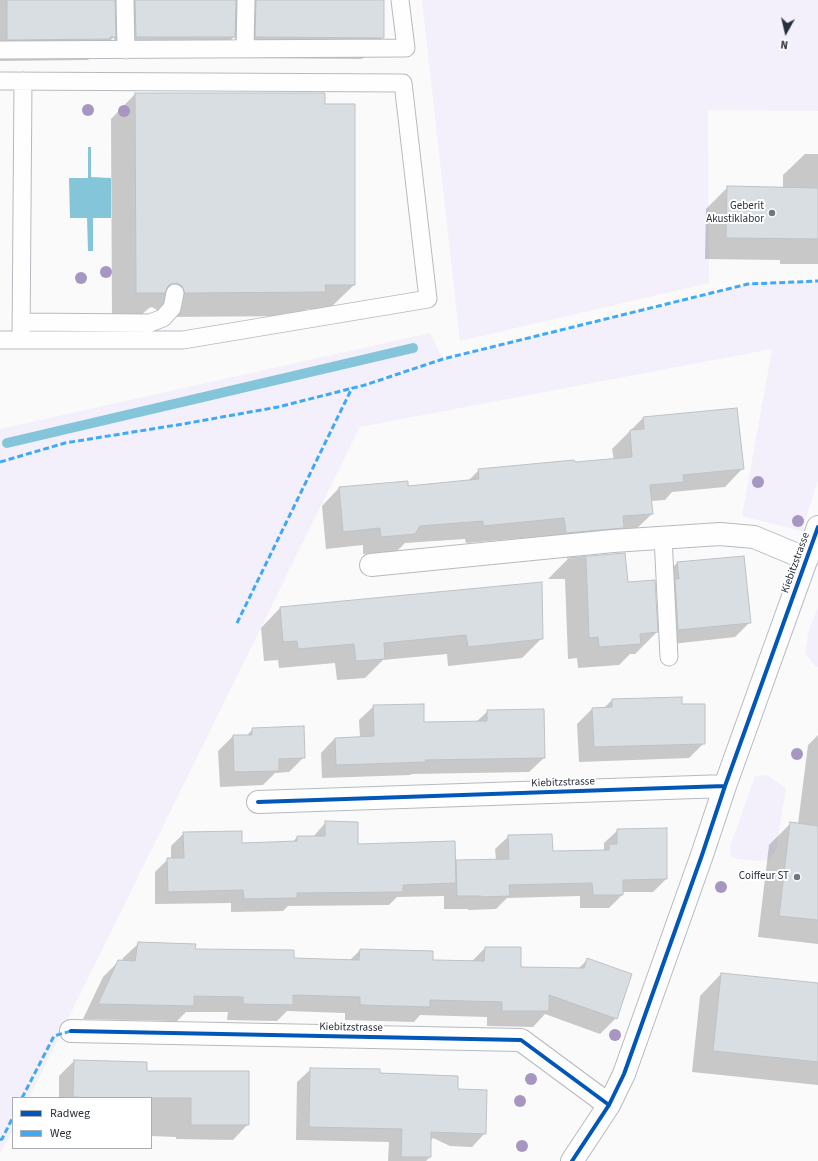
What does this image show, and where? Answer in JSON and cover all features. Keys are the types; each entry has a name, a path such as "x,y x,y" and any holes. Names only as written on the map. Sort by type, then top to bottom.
{"street":[{"name":"Kiebitzstrasse","path":"572,1161 609,1106 624,1074 818,527"},
{"name":"Kiebitzstrasse","path":"371,565 613,541 720,534 754,538 807,558"},
{"name":"Kiebitzstrasse","path":"258,802 725,786"},
{"name":"Kiebitzstrasse","path":"71,1030 521,1040 609,1106"}],"lane":[{"path":"125,0 126,50"},
{"path":"245,49 246,0"},
{"path":"0,50 406,48 400,0"},
{"path":"0,81 403,83 428,299 183,340 0,340"},
{"path":"21,340 24,81"},
{"path":"22,322 150,323 163,318 172,308 175,293"},
{"path":"662,537 669,657"}],"shaded area":[{"path":"422,0 818,0 818,111 708,110 709,283 460,341"},
{"path":"818,281 818,480 802,531 742,516 772,349 360,427 29,1097 12,1097 12,1132 0,1154 0,429 430,333 443,359 748,284"},
{"path":"818,607 818,667 815,666 805,653 809,629"},
{"path":"767,775 786,788 776,850 769,860 756,861 731,857 730,847 755,776"}],"water":[{"path":"88,147 91,147 91,177 111,178 111,218 93,218 93,251 88,251 87,218 70,218 69,178 88,178"}],"building":[{"path":"7,0 115,0 116,37 110,37 110,39 7,40"},
{"path":"135,0 236,0 235,37 136,37"},
{"path":"256,0 384,0 384,38 255,37"},
{"path":"135,93 325,93 325,104 355,104 355,285 325,285 326,292 185,293 182,286 177,283 168,286 165,293 136,293"},
{"name":"Geberit Akustiklabor","path":"727,186 818,188 818,239 726,238"},
{"path":"737,408 744,469 683,475 684,482 650,485 653,514 623,516 624,528 566,533 564,518 483,526 483,521 420,526 415,534 381,537 380,528 343,532 339,487 408,481 408,486 479,479 478,469 574,460 575,462 632,457 630,430 644,429 643,417"},
{"path":"625,553 628,582 655,580 658,632 640,634 641,644 599,647 598,637 589,638 586,558 567,558"},
{"path":"744,556 751,623 678,630 675,579 679,579 677,562"},
{"path":"542,582 543,639 468,647 466,635 384,643 385,659 356,661 354,644 298,649 297,641 283,642 280,607"},
{"path":"682,697 682,704 705,704 705,744 594,747 592,708 612,707 612,699"},
{"path":"424,704 424,722 487,721 487,710 544,709 545,758 425,760 426,762 336,765 335,738 374,736 373,705"},
{"path":"304,726 305,758 279,759 279,771 234,772 233,735 252,735 252,728"},
{"path":"325,821 358,822 358,844 455,841 456,883 403,885 403,892 297,893 297,898 244,899 243,890 168,892 167,858 184,858 183,832 242,831 242,843 297,841 297,836 325,836"},
{"path":"790,822 818,826 818,920 779,916"},
{"path":"667,828 667,879 623,880 623,895 593,895 592,883 509,885 510,896 457,896 456,860 509,859 508,835 552,834 553,851 609,850 609,844 617,844 617,829"},
{"path":"138,942 196,944 195,949 294,950 294,958 359,960 360,949 433,951 433,960 484,961 485,947 521,947 521,967 584,968 587,958 632,974 617,1019 549,995 549,1011 502,1011 502,1002 430,1000 430,1007 360,1005 360,997 293,995 293,1005 243,1004 243,997 194,996 194,1006 98,1004 118,960 135,961"},
{"path":"721,973 818,983 818,1062 713,1051"},
{"path":"74,1060 147,1062 147,1071 249,1071 249,1125 191,1125 191,1098 73,1097"},
{"path":"310,1068 380,1069 380,1073 458,1076 458,1089 487,1090 486,1134 431,1132 431,1157 401,1157 402,1129 309,1127"}],"waterway":[{"path":"7,443 413,348"}],"marked path":[{"path":"0,462 65,443 278,407 365,385 443,359 748,284 818,281"},
{"path":"237,623 352,388"},
{"path":"23,1097 54,1036 71,1031"},
{"path":"0,1140 2,1139 12,1119"}],"cycle path":[{"path":"572,1161 609,1105 624,1074 818,527"},
{"path":"258,802 725,786"},
{"path":"71,1031 521,1040 609,1105"}],"place":[{"name":"Geberit Akustiklabor","path":"772,213"},
{"name":"Coiffeur ST","path":"797,877"}]}
